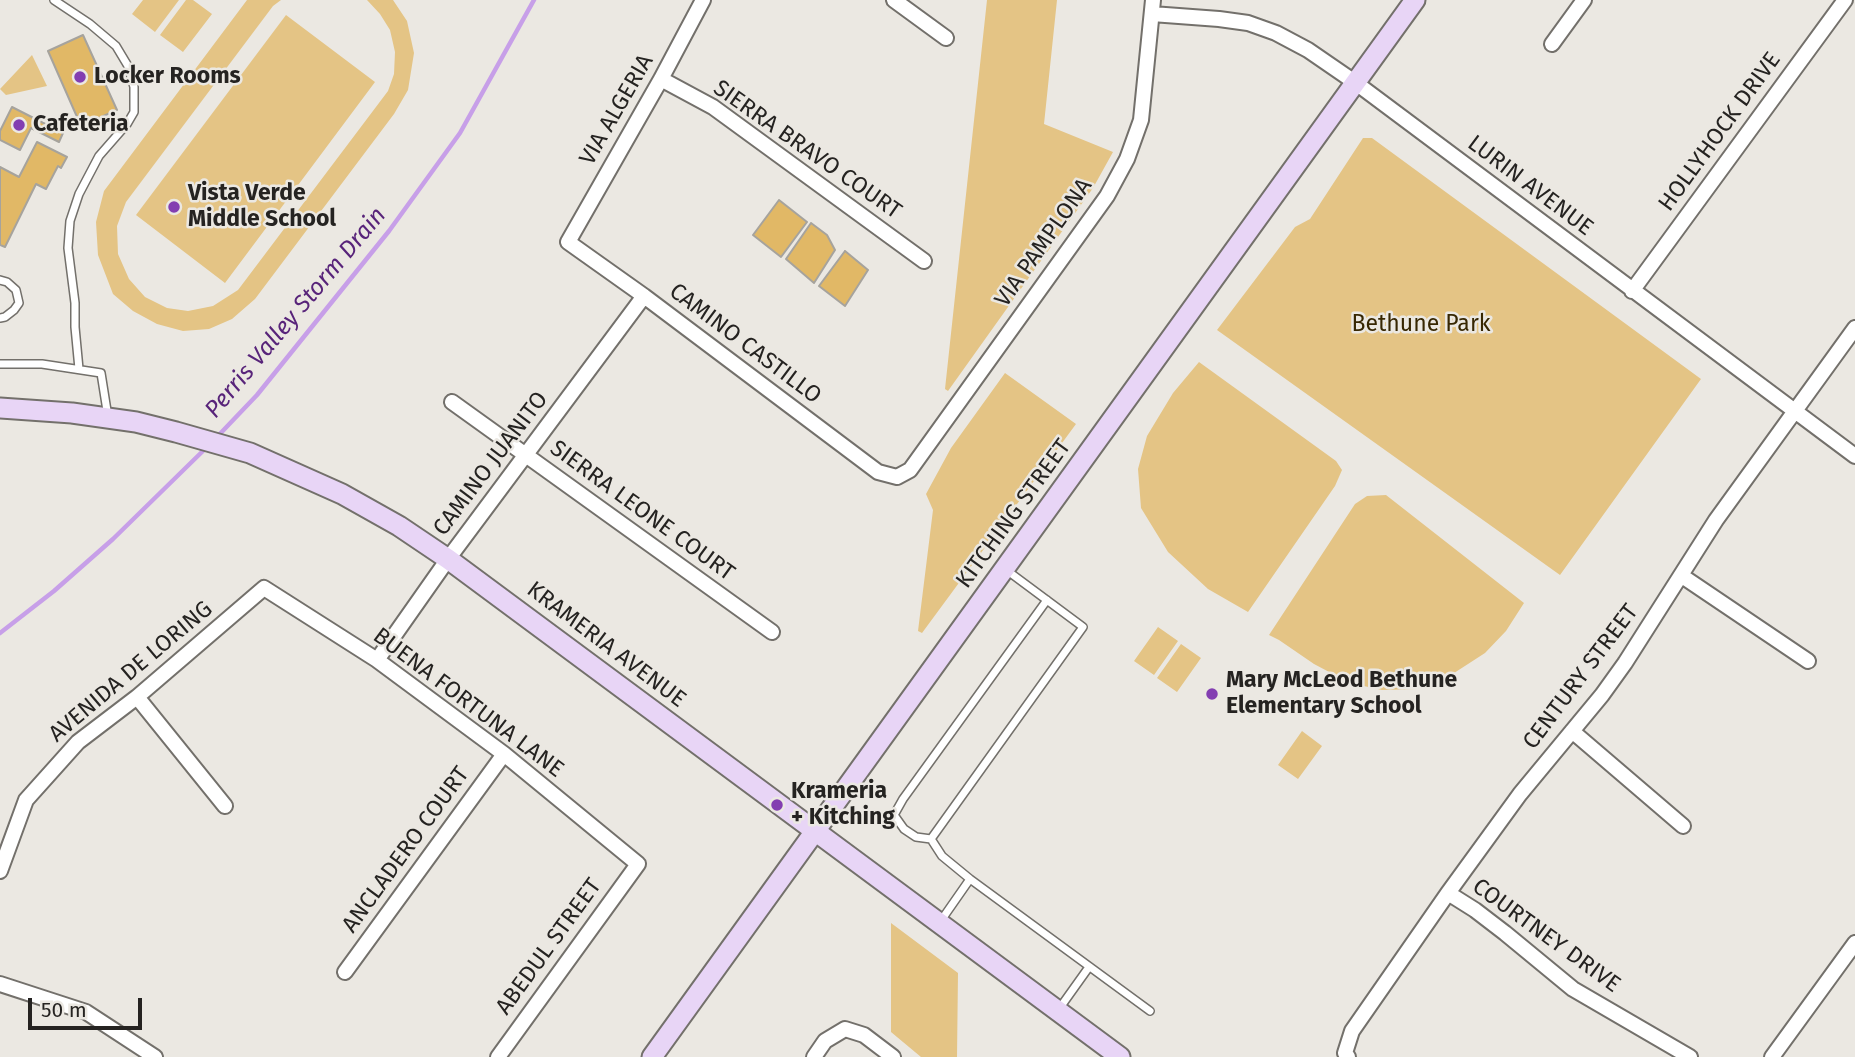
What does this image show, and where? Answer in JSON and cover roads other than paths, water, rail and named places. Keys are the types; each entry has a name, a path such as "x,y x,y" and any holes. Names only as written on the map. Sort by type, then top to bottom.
{"street":[{"name":"VIA ALGERIA","path":"568,242 703,0"},
{"path":"894,0 946,38"},
{"name":"KITCHING STREET","path":"652,1057 1415,0"},
{"path":"1552,44 1584,0"},
{"name":"HOLLYHOCK DRIVE","path":"1632,291 1845,0"},
{"name":"LURIN AVENUE","path":"1153,7 1248,23 1276,33 1308,50 1356,83 1855,456"},
{"name":"VIA PAMPLONA","path":"897,477 910,470 1107,196 1127,159 1141,120 1153,7"},
{"name":"SIERRA BRAVO COURT","path":"661,79 713,107 924,261"},
{"name":"CAMINO CASTILLO","path":"568,242 878,472 897,477"},
{"name":"CAMINO JUANITO","path":"377,660 448,559 644,296"},
{"name":"CENTURY STREET","path":"1347,1055 1352,1031 1448,893 1520,794 1602,695 1716,520 1855,328"},
{"name":"SIERRA LEONE COURT","path":"452,402 772,632"},
{"name":"KRAMERIA AVENUE","path":"0,408 72,413 136,422 250,453 342,494 399,526 448,559 1120,1057"},
{"path":"1682,576 1808,661"},
{"name":"BUENA FORTUNA LANE","path":"264,588 377,660 504,754 638,864"},
{"name":"AVENIDA DE LORING","path":"0,871 26,800 78,742 137,697 264,588"},
{"path":"137,697 225,806"},
{"path":"1572,731 1684,826"},
{"name":"ANCLADERO COURT","path":"345,972 504,754"},
{"name":"ABEDUL STREET","path":"498,1057 638,864"},
{"name":"COURTNEY DRIVE","path":"1448,893 1505,933 1573,989 1690,1057"},
{"path":"1772,1057 1855,943"},
{"path":"0,984 86,1012 155,1057"},
{"path":"814,1057 825,1041 845,1028 864,1035 893,1057"}],"lane":[{"path":"54,0 90,24 116,46 128,66 134,87 134,112 99,156 79,194 70,221 68,248 79,369"},
{"path":"0,280 16,290 19,303 14,310 0,318"},
{"path":"0,363 42,364 101,373 108,418"},
{"path":"931,839 1083,627 1004,569"},
{"path":"1047,600 894,815 904,829 916,837 931,839 942,856 970,879 1150,1011"},
{"path":"939,923 970,879"},
{"path":"1057,1011 1089,967"}],"waterway":[{"name":"Perris Valley Storm Drain","path":"216,438 257,395 389,231 460,133 534,0"},
{"name":"Perris Valley Storm Drain","path":"0,633 54,591 113,539 207,447"}],"place":[{"name":"Locker Rooms","path":"80,77"},
{"name":"Cafeteria","path":"19,125"},
{"name":"Vista Verde Middle School","path":"174,207"},
{"name":"Mary McLeod Bethune Elementary School","path":"1212,694"},
{"name":"Krameria + Kitching","path":"777,805"}],"park label":[{"name":"Bethune Park","path":"1421,325"}]}
